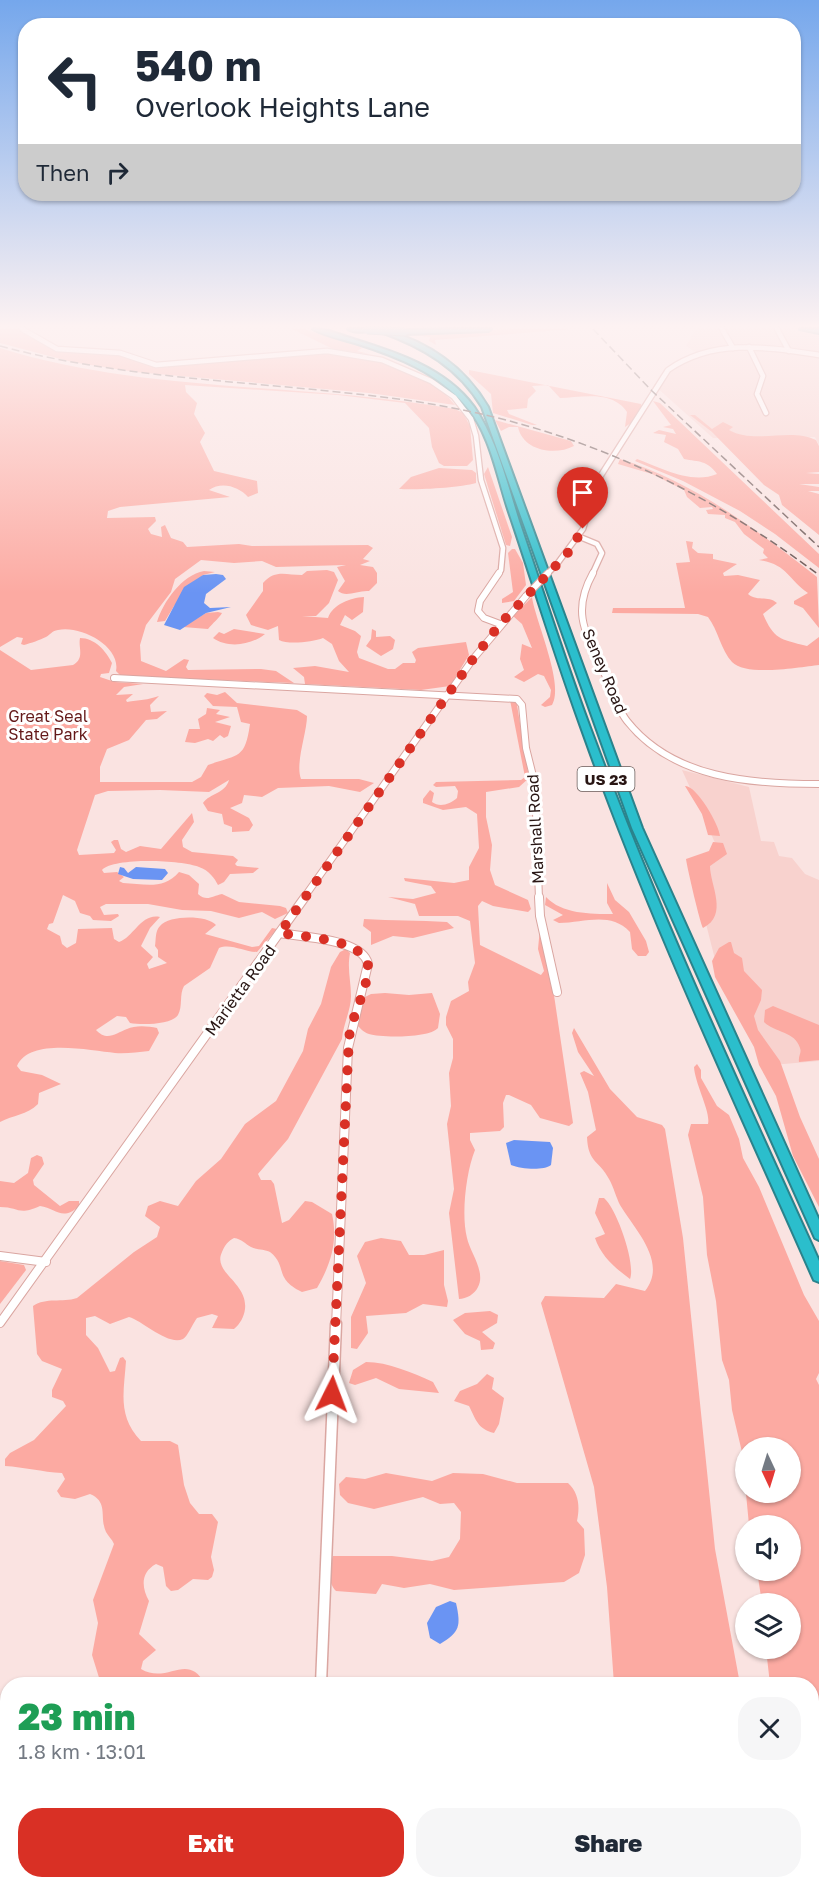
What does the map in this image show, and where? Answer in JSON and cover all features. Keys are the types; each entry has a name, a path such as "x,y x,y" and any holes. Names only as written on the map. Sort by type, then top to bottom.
{"highway":[{"name":"US 23","path":"477,417 538,586 562,662 633,850 819,1276"},
{"name":"US 23","path":"488,417 637,828 819,1234"}],"street":[{"path":"468,417 475,430 481,480 503,554 501,570 480,601 478,611 484,618 500,624"},
{"name":"Marietta Road","path":"0,1323 46,1262 500,624 557,564 579,537 597,480 639,417"},
{"name":"Seney Road","path":"579,537 597,544 602,553 584,589 581,608 585,626 617,704 639,734 675,759 720,777 761,784 819,784"},
{"path":"114,678 449,694"},
{"name":"Marshall Road","path":"449,694 512,697 521,702 526,748 535,784 540,916 557,992"},
{"path":"280,933 356,948 367,957 368,962 365,981 352,1017 348,1048 321,1677"},
{"path":"0,1256 46,1262"}],"shaded area":[{"path":"690,417 819,417 819,445 815,437 713,438"},
{"path":"682,770 749,787 761,841 774,842 779,856 792,858 805,874 819,880 819,1061 772,1065 719,975 690,861 721,856"}],"green space":[{"path":"0,417 196,417 205,433 200,442 214,471 257,481 258,493 248,497 240,490 230,486 219,486 209,490 230,497 120,507 108,511 107,518 155,517 156,521 148,529 151,534 162,537 161,527 165,525 171,538 183,542 187,547 239,544 252,546 368,545 373,548 363,559 370,561 360,565 373,567 377,573 377,583 369,591 348,594 338,591 345,581 337,567 346,565 276,567 262,561 234,563 201,560 175,579 171,592 146,625 140,645 141,661 166,671 184,659 189,660 186,667 188,670 261,669 276,671 294,683 121,676 116,671 116,662 112,653 106,646 87,634 67,629 56,630 44,638 24,645 21,644 23,638 17,637 0,647"},
{"path":"419,417 465,417 470,426 473,460 467,466 444,466 439,463 432,447 429,428"},
{"path":"506,417 517,417 537,425"},
{"path":"626,417 636,417 634,421 625,427"},
{"path":"665,417 675,417 819,554 819,568 775,534 740,511 683,481 635,461 637,459 686,476 707,477 717,474 706,464 684,459 678,449 664,442 666,435 653,433 659,430 676,434 673,429 663,427 671,425"},
{"path":"693,417 698,417 712,429 723,422 733,427 729,430 739,434 750,436 795,435 816,440 819,446 819,472 806,473 819,474 819,484 799,484 819,487 819,491 808,491 819,494 819,535 782,505 779,495 764,485 712,432"},
{"path":"495,420 571,441 574,446 558,451 541,449 526,442 518,427 509,427 501,431"},
{"path":"620,459 647,468 699,494 748,525 817,577 819,628 803,608 794,604 794,601 808,593 782,569 759,560 768,558 763,553 764,549 744,534 735,522 725,518 725,515 708,514 706,510 713,509 712,507 700,508 687,497 684,490 652,474 618,464"},
{"path":"488,467 512,537 510,546 506,545 484,474"},
{"path":"439,468 472,470 476,473 476,483 437,488 399,489 411,477"},
{"path":"686,541 693,542 692,548 698,553 713,554 713,559 737,564 723,573 724,576 738,575 760,580 748,594 777,603 763,614 771,629 779,637 807,646 819,637 819,665 774,670 739,667 725,652 708,617 698,614 612,613 613,608 685,608 676,563 690,562"},
{"path":"515,549 523,563 526,585 514,601 502,603 502,599 513,592 508,553"},
{"path":"204,571 215,572 203,575 174,606 165,621 157,622 174,590 188,578"},
{"path":"307,571 334,572 338,580 329,603 316,616 302,616 328,618 334,609 343,603 364,597 363,612 352,620 345,615 340,625 361,636 357,652 359,658 388,669 395,669 403,663 415,663 412,652 418,648 466,642 469,655 450,686 421,690 305,684 304,677 293,668 315,666 349,672 339,661 332,644 323,638 313,641 283,642 279,640 278,626 268,630 251,625 246,615 263,591 263,583 272,576 276,574 302,575"},
{"path":"532,597 555,683 552,705 545,707 541,705 550,697 551,690 544,676 538,674 524,682 514,677 524,670 520,659 522,644 532,648 522,624 513,616"},
{"path":"206,613 222,613 208,629 183,627"},
{"path":"234,629 265,634 253,641 239,644 225,643 213,638 219,632 224,634"},
{"path":"372,629 376,631 376,637 390,636 395,640 393,649 381,656 366,646 371,639"},
{"name":"Great Seal State Park","path":"80,638 90,640 99,646 112,663 109,673 101,674 100,677 115,682 143,684 124,687 116,695 133,694 126,700 127,702 159,696 150,705 151,712 167,711 157,719 146,720 129,740 107,749 100,767 100,782 192,782 201,777 208,765 238,754 246,744 250,724 241,722 237,707 213,706 204,696 207,693 217,695 225,692 237,703 297,710 307,716 299,765 301,779 359,779 374,783 360,792 329,786 278,788 262,797 244,795 242,803 230,808 249,818 253,825 249,831 232,832 232,827 224,824 222,814 208,811 203,803 221,791 229,780 209,792 108,791 95,795 77,850 79,855 114,853 116,850 111,842 114,840 118,840 121,849 126,852 140,846 161,849 192,813 194,822 182,840 183,847 192,852 233,856 238,860 235,864 237,866 259,868 253,873 230,874 224,882 218,885 203,868 178,863 133,861 109,866 102,870 104,873 117,872 124,877 119,881 123,883 154,885 173,878 179,872 189,875 199,884 198,894 204,898 222,894 239,902 280,906 286,908 288,913 275,919 262,912 239,918 211,911 182,910 148,904 106,904 100,907 104,915 118,914 119,916 111,921 93,920 90,916 80,913 75,901 63,895 53,923 49,924 47,929 60,936 62,944 67,948 76,943 78,929 112,928 114,939 119,942 143,922 153,917 160,917 150,928 141,946 153,957 147,964 149,969 167,963 158,957 158,950 155,946 157,930 165,922 171,920 205,919 216,925 205,934 252,947 259,946 272,928 277,929 257,952 228,947 219,948 210,968 184,986 178,1015 170,1021 130,1023 126,1017 117,1016 96,1030 108,1036 134,1027 157,1028 159,1033 149,1051 119,1053 62,1048 34,1051 24,1057 17,1066 21,1071 42,1075 61,1084 39,1093 38,1104 29,1110 0,1122 0,650 31,670 73,665 80,656"},
{"path":"510,700 515,700 517,705 529,778 519,787 486,792 486,817 492,845 490,870 495,885 528,900 531,909 528,912 493,906 482,901 478,906 480,945 541,975 544,971 538,949 540,928 551,975 573,1123 569,1126 540,1118 531,1105 506,1095 503,1103 504,1127 500,1131 470,1133 470,1140 475,1150 467,1181 464,1218 467,1238 479,1269 480,1281 473,1294 459,1299 449,1213 454,1189 447,1124 451,1106 449,1073 453,1058 453,1039 446,1025 446,1017 451,1001 469,991 468,982 475,963 470,921 458,916 419,916 415,904 388,897 413,899 436,893 431,886 405,881 404,878 454,883 469,880 469,867 479,848 477,814 466,807 443,810 423,803 423,799 430,790 434,793 432,802 438,805 457,798 458,791 455,786 436,787 433,785 436,782 521,780 525,777"},
{"path":"207,708 220,710 216,714 230,717 215,722 231,726 228,736 224,738 220,735 213,741 208,739 195,743 185,742 189,729 200,729 198,719 206,714"},
{"path":"685,786 690,787 701,798 716,823 720,836 708,835 702,814"},
{"path":"713,842 723,843 727,854 710,866 717,908 711,922 703,928 686,859 709,851"},
{"path":"607,883 615,900 629,912 646,941 649,952 646,956 638,956 632,949 630,932 622,926 605,920 559,923 553,920 563,915 545,905 546,897 568,910 613,914 607,903"},
{"path":"364,919 447,922 454,928 413,938 393,936 371,945 371,932 363,926"},
{"path":"731,942 734,953 742,958 744,971 762,990 761,1000 754,1016 758,1030 780,1061 800,1117 819,1159 819,1207 793,1156 776,1096 759,1065 754,1047 715,977 712,961 719,948"},
{"path":"346,949 350,953 351,996 342,1039 288,1139 258,1174 261,1180 271,1180 274,1184 282,1223 289,1220 305,1201 312,1202 332,1214 334,1243 326,1270 317,1288 302,1292 293,1287 287,1282 279,1262 270,1252 253,1248 234,1238 226,1245 220,1259 222,1266 241,1292 244,1300 244,1315 234,1329 212,1328 218,1316 212,1314 197,1318 185,1337 177,1340 163,1336 129,1317 110,1324 95,1316 86,1318 86,1335 98,1348 110,1372 115,1371 120,1358 123,1357 126,1361 124,1403 125,1413 133,1432 141,1441 170,1441 178,1445 184,1485 190,1503 199,1514 212,1514 218,1522 211,1557 214,1570 212,1577 208,1580 193,1579 178,1590 171,1591 166,1586 163,1567 156,1564 147,1571 144,1580 149,1601 139,1634 156,1650 143,1661 141,1669 151,1673 160,1673 184,1669 191,1670 200,1677 99,1677 92,1655 98,1623 93,1600 114,1544 104,1526 100,1501 90,1494 75,1499 61,1497 57,1491 65,1479 62,1473 5,1466 5,1459 10,1453 34,1440 66,1406 63,1401 52,1397 52,1390 62,1369 42,1361 37,1354 33,1306 43,1302 77,1298 134,1252 157,1237 160,1227 145,1216 148,1206 160,1201 178,1206 196,1181 221,1159 245,1124 276,1101 303,1051 308,1029 321,1004 331,967 340,952"},
{"path":"385,993 409,995 432,993 440,1014 438,1028 426,1034 405,1036 375,1035 364,1031 357,1025 365,997"},
{"path":"773,1006 819,1025 819,1060 799,1062 800,1050 794,1038 764,1022 765,1010"},
{"path":"574,1028 610,1089 637,1117 662,1125 665,1129 683,1238 715,1549 739,1677 613,1677 607,1587 594,1487 541,1303 545,1296 604,1298 616,1284 645,1291 651,1280 653,1269 647,1246 620,1205 609,1179 589,1152 587,1137 596,1130 588,1092 580,1073 584,1071 594,1076 578,1052 572,1033"},
{"path":"697,1064 701,1070 701,1078 717,1106 729,1115 739,1139 743,1158 759,1187 804,1295 819,1321 819,1373 816,1379 819,1385 819,1677 769,1677 767,1659 801,1659 801,1593 760,1593 759,1581 801,1581 801,1515 748,1515 747,1503 801,1503 801,1437 738,1437 732,1410 729,1380 722,1360 716,1301 707,1255 703,1197 688,1135 691,1124 708,1124 707,1112 694,1067"},
{"path":"37,1155 42,1157 44,1164 33,1180 34,1185 60,1206 69,1201 79,1201 79,1206 73,1211 63,1214 40,1206 23,1211 0,1207 0,1181 14,1183 28,1173 31,1158"},
{"path":"599,1198 604,1198 609,1204 620,1225 628,1250 630,1279 609,1261 595,1238 605,1234 595,1213"},
{"path":"381,1238 401,1241 409,1255 424,1255 444,1250 444,1285 448,1301 447,1307 423,1304 406,1313 366,1316 368,1333 357,1349 351,1348 351,1317 366,1283 357,1256 365,1242"},
{"path":"0,1261 24,1265 26,1270 0,1304"},
{"path":"490,1311 498,1315 497,1323 482,1332 495,1343 493,1349 481,1350 480,1341 465,1334 453,1320 465,1313"},
{"path":"366,1362 392,1366 417,1375 433,1382 439,1393 399,1389 376,1378 355,1385 349,1383 353,1370"},
{"path":"487,1374 494,1378 492,1389 504,1398 499,1424 494,1433 481,1426 469,1406 454,1401 460,1391 477,1384"},
{"path":"386,1473 432,1481 453,1473 483,1474 517,1483 568,1483 578,1500 577,1521 584,1529 585,1555 579,1573 564,1582 454,1590 430,1584 404,1588 382,1584 376,1594 336,1591 331,1583 330,1574 333,1556 392,1556 432,1561 449,1557 460,1539 461,1512 454,1503 440,1504 423,1497 374,1509 348,1503 340,1495 339,1484 346,1477 365,1479"}],"water":[{"path":"203,575 223,575 226,579 206,594 204,603 210,608 231,607 206,613 180,630 164,625 184,587"},
{"path":"120,867 128,873 136,867 165,869 168,873 162,880 133,879 118,874"},
{"path":"514,1140 550,1142 553,1148 551,1165 532,1169 511,1165 506,1143"},
{"path":"450,1601 456,1603 457,1628 452,1636 440,1644 430,1638 427,1623 436,1607"}],"railway":[{"path":"493,417 576,442 676,485 772,542 819,575"},
{"path":"680,417 819,547"}],"route":[{"path":"332,1394 349,1038 352,1017 368,971 368,962 363,953 344,944 280,933 473,659 500,624 567,554 583,529"}]}
